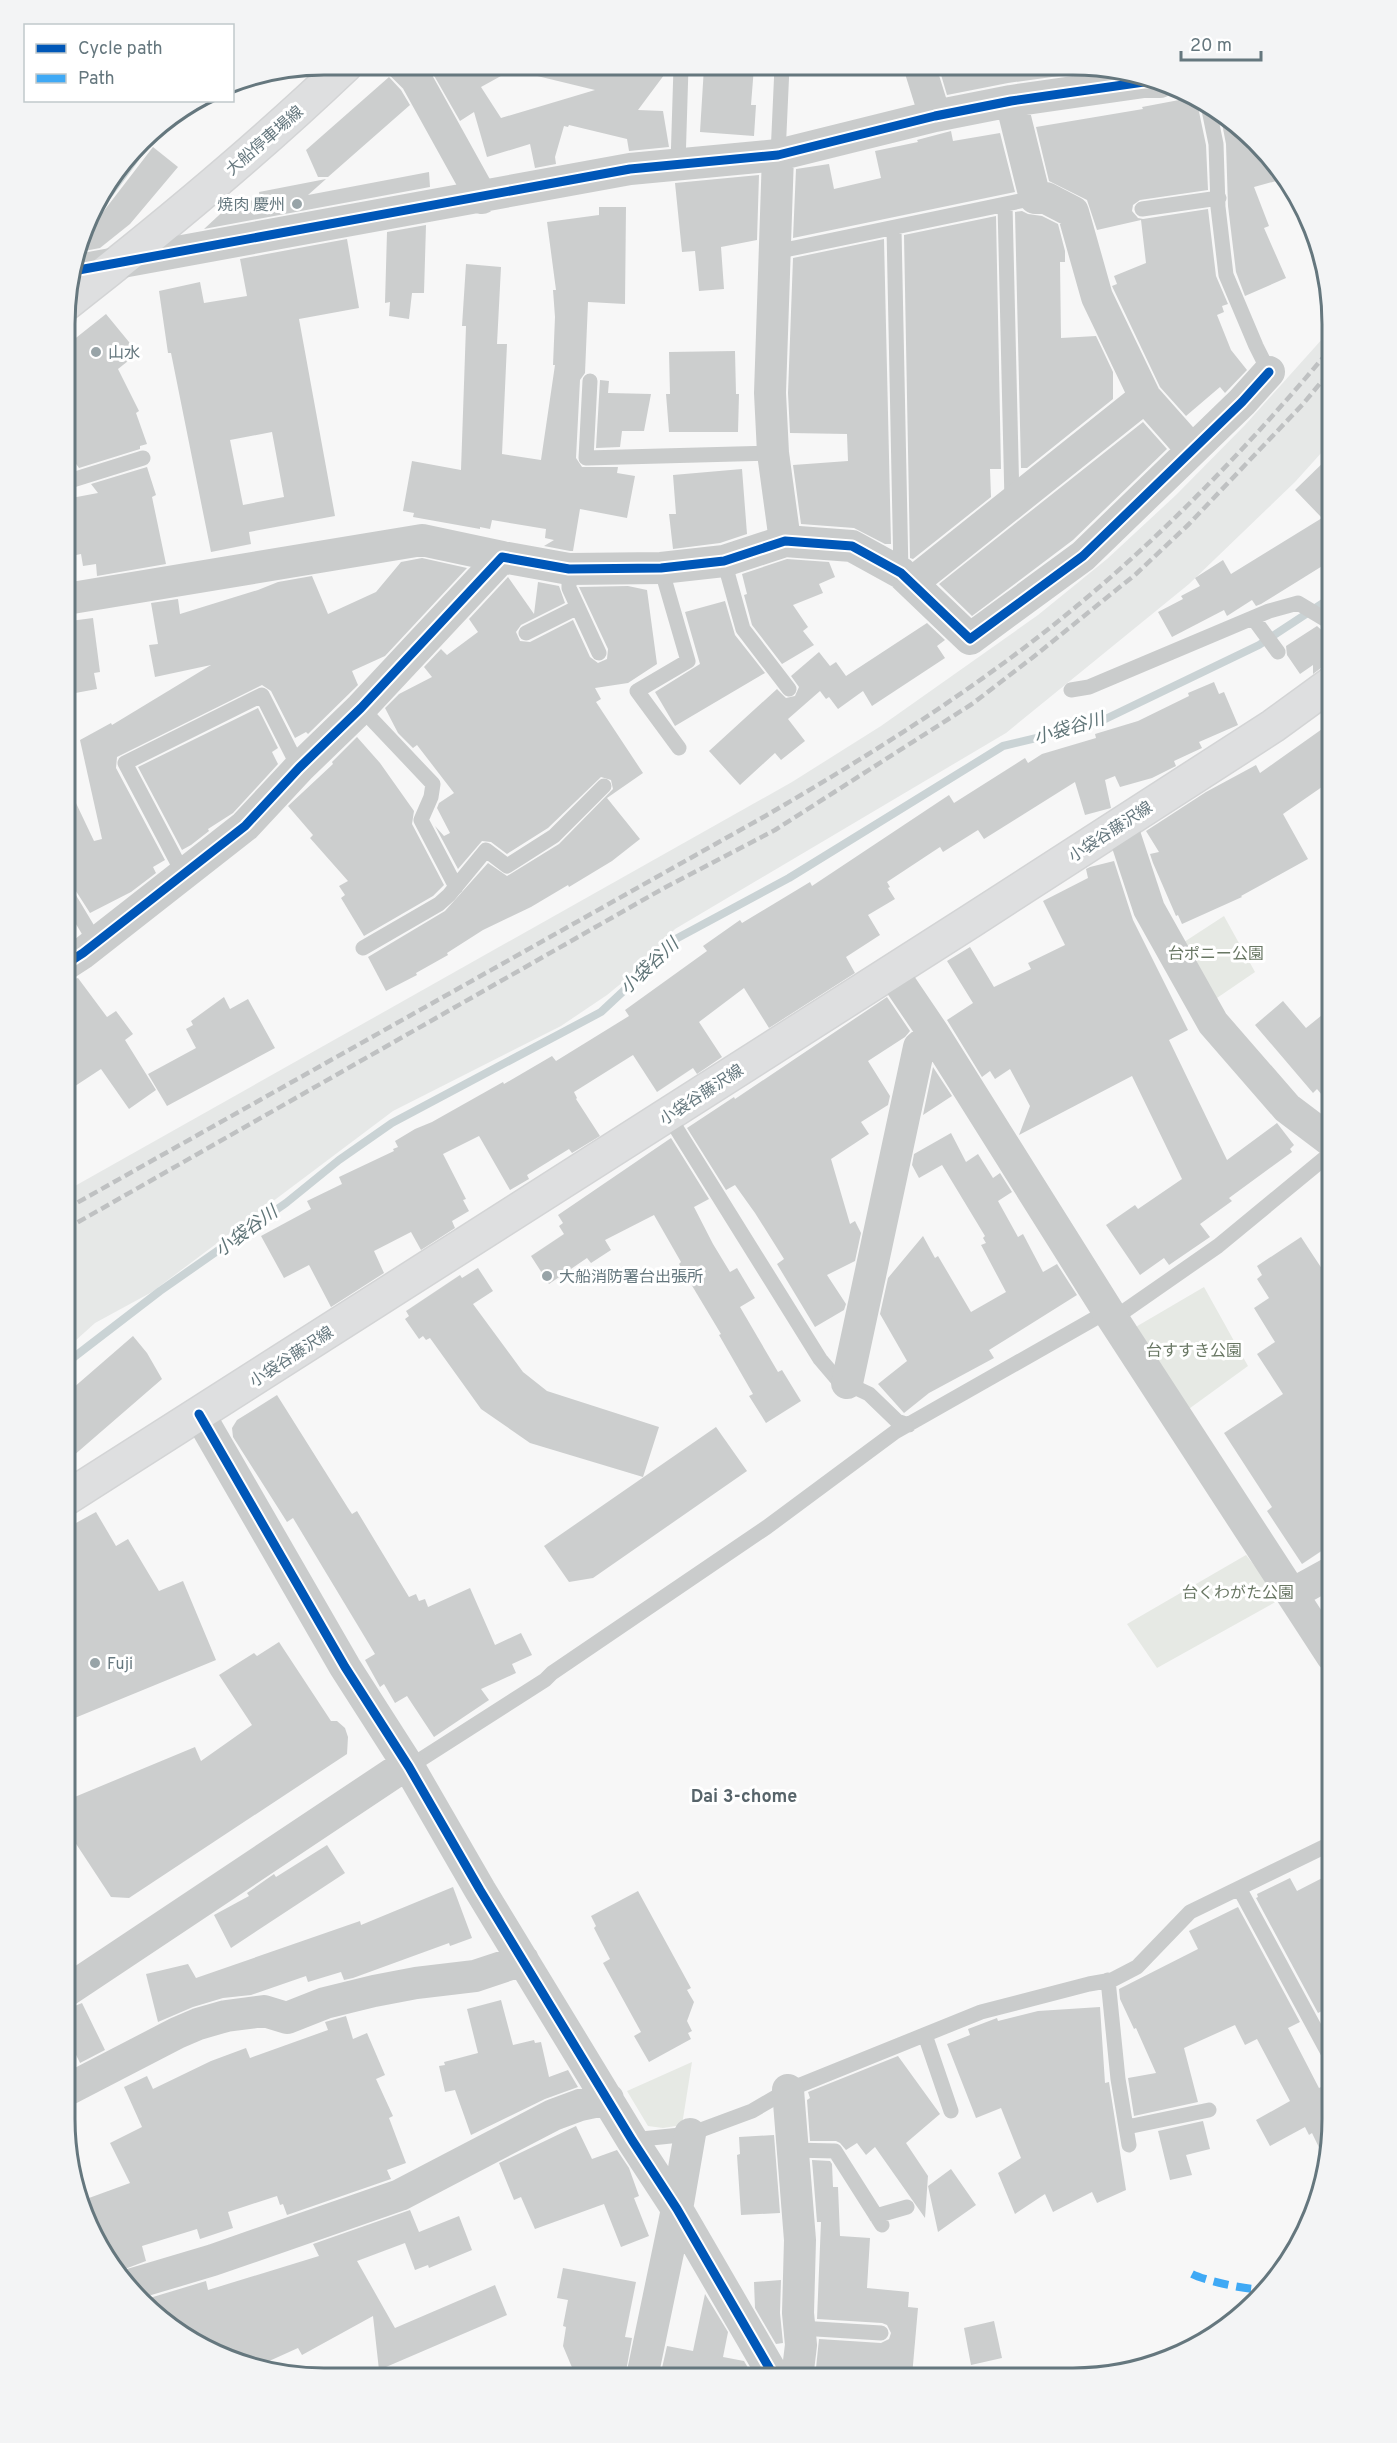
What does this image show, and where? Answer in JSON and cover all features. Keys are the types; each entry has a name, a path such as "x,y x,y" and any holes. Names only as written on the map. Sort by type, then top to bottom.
{"main road":[{"name":"大船停車場線","path":"77,295 283,125 336,75"},
{"name":"小袋谷藤沢線","path":"75,1493 892,972 1273,726 1322,690"}],"street":[{"path":"412,75 482,198"},
{"path":"922,75 935,116"},
{"path":"81,270 482,198 630,169 778,155 935,116 1011,101 1137,83"},
{"path":"1011,101 1035,198 1046,198 1073,212 1097,297 1145,397 1192,450"},
{"path":"778,155 770,393 773,453 785,542"},
{"path":"75,598 422,540 569,569 661,568 724,561 785,542 852,546 906,578 970,639 1083,556 1242,402 1269,372"},
{"path":"906,578 1012,501 1145,397"},
{"path":"75,958 245,826 299,768 361,708 502,557"},
{"path":"1121,824 1149,909 1213,1023 1287,1108 1322,1134"},
{"path":"892,972 1322,1640"},
{"path":"847,1383 919,1047 934,1034"},
{"path":"199,1414 345,1667 408,1766 632,2140 677,2209 769,2368"},
{"path":"1292,1594 1322,1578"},
{"path":"75,1985 408,1766"},
{"path":"75,2085 177,2033 226,2016 264,2011 287,2018 325,2003 416,1983 475,1976 523,1960"},
{"path":"788,2090 800,2240 801,2345 798,2368"},
{"path":"137,2283 213,2260 400,2195 553,2115 580,2105 608,2100"},
{"path":"644,2368 690,2134"}],"lane":[{"path":"678,164 681,75"},
{"path":"778,155 782,75"},
{"path":"1210,117 1216,144 1226,275 1269,372"},
{"path":"775,252 1035,198"},
{"path":"1142,209 1219,198"},
{"path":"1005,205 1012,501"},
{"path":"894,229 906,578"},
{"path":"590,381 586,458 773,453"},
{"path":"75,479 143,458"},
{"path":"724,561 742,629 789,689"},
{"path":"661,568 688,661 637,691 679,747"},
{"path":"569,569 569,588 599,653"},
{"path":"1071,690 1089,687 1253,618 1298,603 1322,617"},
{"path":"526,633 578,606"},
{"path":"1253,618 1278,652"},
{"path":"184,875 125,763 262,695 299,768"},
{"path":"361,708 433,784 431,798 421,820 456,887"},
{"path":"363,948 439,904 486,850 507,866 554,836 604,786"},
{"path":"75,908 96,943"},
{"path":"668,1115 820,1359 837,1379 870,1394 897,1421 909,1425"},
{"path":"408,1766 545,1680 767,1527 895,1432 1111,1315 1218,1246 1322,1160"},
{"path":"632,2140 690,2134 752,2111 788,2090 981,2012 1108,1980 1137,1967 1190,1912 1322,1848"},
{"path":"1239,1888 1322,2042"},
{"path":"1108,1980 1118,2079 1129,2145"},
{"path":"925,2035 951,2110"},
{"path":"1127,2127 1209,2110"},
{"path":"793,2150 835,2151 879,2220 907,2207"},
{"path":"800,2328 881,2333"}],"shaded area":[{"path":"1322,339 1322,452 1295,482 1189,584 1006,733 675,929 629,977 561,1026 393,1111 152,1292 95,1323 75,1341 75,1186 792,782 881,726 1038,615 1107,559 1176,495 1245,425"}],"green space":[{"name":"台ポニー公園","path":"1224,916 1255,972 1214,1000 1181,944"},
{"name":"台すすき公園","path":"1204,1287 1248,1366 1186,1411 1134,1328"},
{"name":"台くわがた公園","path":"1246,1555 1281,1599 1157,1668 1127,1624"},
{"path":"692,2062 682,2125 663,2128 648,2126 627,2091"}],"building":[{"path":"434,75 503,75 481,87 501,118 595,90 533,75 664,75 638,110 663,111 669,147 629,151 627,139 569,125 564,126 555,157 556,164 535,168 530,144 487,157 474,112 460,121"},
{"path":"704,75 753,75 751,105 756,105 754,136 700,132"},
{"path":"941,75 1066,75 1008,83 947,95"},
{"path":"389,77 401,90 410,105 328,177 318,177 306,150"},
{"path":"1180,100 1198,109 1206,145 1208,190 1140,200 1133,205 1132,211 1138,218 1143,219 1208,209 1216,276 1228,304 1222,306 1224,312 1217,315 1231,350 1247,370 1225,393 1220,387 1186,416 1160,387 1112,286 1117,284 1114,276 1146,263 1141,220 1097,230 1087,200 1049,181 1036,127 1143,109 1142,107"},
{"path":"1222,126 1249,148 1276,181 1254,187 1269,226 1264,228 1286,278 1245,296 1236,272 1228,206 1226,144"},
{"path":"951,131 953,141 1000,133 1015,192 793,238 796,169 829,164 834,189 881,178 875,151 918,142 917,140"},
{"path":"153,147 178,167 130,224 100,248 86,251 100,216"},
{"path":"429,172 430,187 204,229 231,204 260,199 259,192 326,179 308,195"},
{"path":"759,175 757,240 721,247 724,289 699,291 695,251 682,252 675,183"},
{"path":"599,207 626,207 625,304 588,302 585,373 580,380 576,458 582,467 618,467 617,473 635,476 627,518 580,509 573,551 570,551 544,546 554,540 545,538 546,529 492,520 490,529 480,527 480,529 413,517 414,513 403,511 412,461 461,470 466,326 462,326 466,264 501,267 497,344 507,344 502,454 541,460 555,365 553,365 555,317 553,290 556,290 547,222 599,215"},
{"path":"1022,211 1042,216 1058,224 1065,251 1065,262 1060,262 1061,338 1096,336 1113,372 1113,399 1027,468 1021,468 1015,212"},
{"path":"996,216 1001,469 990,469 991,497 913,559 910,558 904,235"},
{"path":"426,225 424,293 412,293 409,319 389,316 390,302 385,303 387,232"},
{"path":"347,239 359,308 299,319 335,516 249,532 251,544 211,552 171,353 168,353 159,291 200,282 204,303 247,296 240,259","holes":["272,432 284,497 243,505 230,440"]},
{"path":"884,239 891,544 885,544 854,528 801,524 793,465 848,461 847,434 790,433 788,393 793,258"},
{"path":"106,314 138,353 118,369 139,411 136,413 147,444 140,446 140,449 79,468 75,462 75,339"},
{"path":"735,351 736,394 739,394 738,432 669,432 666,394 670,394 669,352"},
{"path":"600,380 609,381 608,393 651,394 644,431 622,431 620,447 596,448"},
{"path":"1143,422 1167,449 1073,540 972,616 939,584"},
{"path":"1322,464 1322,518 1295,490"},
{"path":"147,467 156,495 152,497 166,564 97,576 96,564 83,566 81,554 76,555 75,548 75,497 98,493 91,484"},
{"path":"742,469 747,534 720,543 673,549 669,514 676,514 673,475"},
{"path":"1322,518 1322,566 1261,604 1256,606 1252,600 1227,616 1224,610 1172,637 1158,612 1183,599 1181,596 1200,586 1195,578 1223,560 1231,574"},
{"path":"422,558 467,568 385,656 352,671 358,685 308,734 306,732 295,738 271,691 262,685 117,757 116,768 165,860 153,867 156,873 131,892 90,913 75,890 75,801 94,841 102,839 80,740 111,723 112,725 211,665 155,677 149,645 158,644 151,603 178,599 180,614 278,582 312,576 328,614 376,592 401,562"},
{"path":"787,559 829,562 835,577 819,584 823,593 793,605 808,627 803,631 814,645 782,664 752,625 744,595 747,594 742,574"},
{"path":"508,577 534,614 538,582 559,586 565,603 521,625 516,632 520,641 530,642 573,620 590,657 598,663 607,659 608,649 579,587 628,586 647,590 657,664 628,683 595,688 601,699 596,702 643,773 607,798 640,839 612,861 569,887 568,885 531,907 483,930 447,953 448,955 416,973 417,975 386,991 368,957 445,911 488,863 507,876 559,844 613,789 611,780 601,777 548,828 507,854 491,842 482,841 458,869 435,826 444,836 450,833 437,808 439,803 454,793 417,745 413,748 398,733 385,708 399,694 432,677 424,667 441,649 447,655 478,632 469,619"},
{"path":"725,601 735,635 765,673 675,726 655,692 700,664 685,612"},
{"path":"93,618 100,672 94,673 97,689 75,693 75,620"},
{"path":"927,623 945,640 937,646 945,658 872,706 863,691 838,709 829,697 826,699 820,691 788,719 805,741 781,760 775,753 740,785 709,751 777,689 786,698 795,696 799,687 791,676 819,652 830,666 836,662 846,676"},
{"path":"1317,626 1322,630 1322,668 1313,674 1313,665 1300,674 1287,655 1286,646"},
{"path":"1214,682 1219,694 1224,692 1238,725 1199,742 1202,748 1174,761 1176,766 1152,778 1120,787 1115,776 1105,780 1111,808 1085,815 1075,782 984,839 978,830 943,852 940,847 887,882 895,899 868,915 880,935 846,957 855,973 769,1028 744,988 699,1022 722,1057 697,1074 693,1068 657,1092 633,1055 574,1092 576,1099 600,1136 572,1153 569,1149 527,1175 529,1179 510,1190 479,1136 443,1154 466,1199 463,1200 469,1211 452,1221 455,1228 421,1250 411,1232 374,1251 384,1273 331,1307 309,1265 284,1278 261,1236 311,1209 307,1201 342,1184 339,1177 394,1151 393,1149 398,1147 395,1141 552,1056 556,1061 629,1016 625,1010 707,951 703,946 740,920 742,923 810,882 812,886 949,795 954,803 1025,758 1028,763 1042,754 1096,738 1095,734 1138,721 1189,696 1188,693"},
{"path":"258,708 278,748 272,752 278,764 233,813 182,850 138,767"},
{"path":"1322,729 1322,787 1283,814 1308,859 1242,897 1182,924 1178,915 1176,916 1153,863 1150,854 1159,852 1146,831 1206,792 1256,765 1260,773"},
{"path":"357,737 380,763 414,811 412,824 444,885 433,896 364,936 341,898 345,895 339,886 348,881 310,838 313,835 288,806 333,764 332,762"},
{"path":"1114,861 1133,920 1188,1030 1169,1040 1227,1160 1277,1123 1294,1145 1290,1149 1292,1152 1229,1198 1232,1201 1200,1224 1210,1237 1169,1265 1164,1258 1140,1275 1106,1225 1135,1205 1138,1209 1182,1179 1132,1076 1019,1135 1030,1106 1010,1069 995,1079 990,1071 982,1077 947,1020 973,1003 947,961 970,947 994,987 1031,969 1028,963 1065,945 1043,901 1088,878 1086,869"},
{"path":"78,978 107,1017 116,1011 133,1034 125,1040 156,1090 129,1109 101,1069 75,1086 75,979"},
{"path":"224,997 230,1009 248,999 275,1048 167,1106 148,1074 196,1048 186,1029 193,1025 191,1021"},
{"path":"887,997 910,1031 905,1037 868,1061 890,1096 888,1105 861,1122 869,1134 831,1159 850,1224 855,1221 861,1233 855,1261 827,1275 846,1304 844,1310 815,1327 777,1264 784,1259 755,1213 735,1185 726,1190 687,1128 734,1097 735,1099"},
{"path":"1283,1001 1306,1028 1322,1015 1322,1095 1317,1089 1313,1093 1255,1025"},
{"path":"933,1067 952,1096 923,1115"},
{"path":"951,1133 966,1162 978,1154 993,1178 1000,1173 1012,1192 998,1201 1018,1237 1023,1234 1043,1272 1057,1264 1077,1295 989,1350 994,1358 929,1393 904,1413 878,1384 907,1361 880,1314 888,1278 923,1236 935,1258 938,1256 971,1312 1006,1292 981,1245 986,1243 983,1238 985,1236 942,1165 919,1178 912,1165 914,1154"},
{"path":"671,1138 709,1199 694,1207 713,1244 730,1272 737,1268 755,1298 740,1307 778,1372 782,1370 801,1401 766,1423 749,1396 753,1394 719,1335 721,1334 679,1264 681,1262 654,1215 605,1240 611,1250 591,1263 587,1258 549,1284 531,1256 564,1234 559,1226 563,1223 558,1215"},
{"path":"1301,1237 1322,1269 1322,1551 1302,1564 1267,1511 1272,1507 1224,1433 1283,1394 1257,1354 1275,1342 1254,1308 1269,1298 1257,1279 1262,1275 1257,1266"},
{"path":"478,1268 493,1291 473,1304 523,1372 547,1391 659,1427 643,1477 530,1443 481,1409 430,1338 426,1340 423,1336 419,1339 405,1319 409,1316 406,1311 460,1275 462,1278"},
{"path":"133,1336 147,1353 162,1379 75,1454 75,1386"},
{"path":"277,1395 352,1514 357,1511 409,1597 416,1594 419,1601 425,1599 428,1607 470,1588 495,1645 521,1633 532,1655 512,1664 516,1673 481,1689 489,1700 434,1737 407,1696 395,1703 384,1684 380,1687 365,1660 375,1654 293,1518 287,1522 233,1437 232,1428 237,1420"},
{"path":"716,1427 747,1471 593,1578 569,1582 544,1546"},
{"path":"96,1512 116,1546 128,1539 159,1591 183,1581 216,1660 75,1718 75,1524"},
{"path":"279,1642 331,1721 337,1721 345,1728 348,1737 347,1754 129,1898 111,1897 75,1842 75,1797 195,1747 201,1761 252,1725 219,1675 254,1653 257,1656"},
{"path":"327,1845 345,1873 231,1948 214,1915 249,1896 247,1893 274,1874 276,1877"},
{"path":"1290,1878 1297,1891 1322,1878 1322,2011 1318,2013 1256,1898 1257,1894"},
{"path":"453,1887 472,1938 450,1946 449,1943 353,1978 344,1980 341,1972 308,1982 306,1976 251,1995 223,1998 193,2007 158,2022 146,1974 188,1964 196,1978 360,1921 361,1925"},
{"path":"638,1891 691,1988 687,1990 694,2002 687,2021 692,2031 688,2033 691,2039 649,2062 634,2036 641,2032 603,1963 610,1959 594,1928 596,1926 591,1916"},
{"path":"1238,1907 1300,2022 1288,2028 1319,2088 1322,2087 1320,2150 1312,2133 1309,2135 1305,2127 1270,2146 1256,2120 1290,2101 1257,2039 1245,2045 1235,2025 1184,2048 1198,2102 1134,2116 1128,2078 1156,2073 1120,1999 1119,1989 1198,1949 1189,1931"},
{"path":"501,2000 513,2045 534,2040 535,2043 541,2042 549,2077 568,2070 578,2087 545,2099 471,2135 455,2090 445,2092 439,2066 445,2065 444,2062 478,2053 467,2009"},
{"path":"82,2003 105,2050 80,2063 75,2053 75,2006"},
{"path":"1100,2007 1105,2083 1109,2082 1126,2190 1097,2203 1092,2192 1053,2212 1045,2194 1015,2214 998,2173 1021,2158 1001,2108 976,2118 947,2044 970,2035 968,2029 997,2018 998,2021 1038,2011"},
{"path":"346,2016 353,2039 367,2033 385,2075 376,2079 393,2116 389,2118 406,2163 387,2170 391,2179 287,2215 277,2196 228,2212 233,2228 200,2239 197,2229 142,2246 146,2261 126,2269 108,2243 88,2198 130,2183 110,2143 142,2127 124,2087 147,2076 153,2089 211,2061 246,2048 250,2058 328,2030 325,2022"},
{"path":"898,2056 940,2114 906,2143 928,2176 925,2218 875,2147 866,2155 857,2143 846,2150 836,2141 810,2141 808,2092"},
{"path":"1203,2121 1210,2149 1186,2155 1192,2175 1170,2180 1158,2131"},
{"path":"576,2126 592,2159 617,2150 629,2168 639,2196 634,2198 649,2236 621,2247 604,2204 535,2229 521,2197 514,2200 499,2163"},
{"path":"774,2135 780,2213 741,2215 737,2155 740,2154 739,2137"},
{"path":"812,2160 830,2161 833,2187 838,2187 840,2236 870,2238 867,2288 909,2292 908,2307 918,2308 913,2368 816,2368 819,2339 881,2343 889,2339 891,2333 887,2325 882,2323 817,2319 821,2222 817,2222"},
{"path":"951,2169 976,2205 938,2232 928,2186"},
{"path":"410,2210 419,2232 459,2216 472,2250 429,2268 428,2265 415,2270 405,2243 357,2261 395,2328 495,2285 507,2315 384,2368 379,2368 373,2316 302,2355 298,2348 268,2362 244,2355 200,2335 151,2298 206,2281 208,2290 319,2256 313,2244"},
{"path":"563,2268 636,2282 625,2337 632,2338 627,2368 572,2368 563,2346 566,2327 563,2326 568,2300 557,2298"},
{"path":"781,2280 780,2313 783,2343 776,2344 755,2308 754,2282"},
{"path":"705,2294 728,2332 723,2357 744,2361 748,2368 662,2368 667,2346 693,2351"},
{"path":"994,2321 1002,2358 971,2365 964,2328"}],"waterway":[{"name":"小袋谷川","path":"75,1356 160,1291 286,1203 339,1160 392,1123 601,1012 672,941 789,878 1003,746 1095,724 1259,645 1322,604"}],"railway":[{"path":"75,1204 767,815 888,742 966,690 1042,634 1146,545 1211,482 1322,359"},
{"path":"75,1224 664,888 775,830 972,704 1136,574 1189,524 1322,381"}],"marked path":[{"path":"1192,2274 1228,2285 1255,2288"}],"cycle path":[{"path":"81,269 630,169 778,155 935,116 1011,101 1137,83"},
{"path":"75,958 245,826 299,768 361,708 502,557 569,569 661,568 724,561 785,541 852,546 901,573 970,639 1083,556 1242,402 1269,372"},
{"path":"199,1414 345,1667 409,1767 480,1890 632,2140 677,2209 769,2368"}],"place":[{"name":"焼肉 慶州","path":"297,204"},
{"name":"山水","path":"96,352"},
{"name":"大船消防署台出張所","path":"547,1276"},
{"name":"Fuji","path":"95,1663"}],"district":[{"name":"Dai 3-chome","path":"744,1796"}]}
